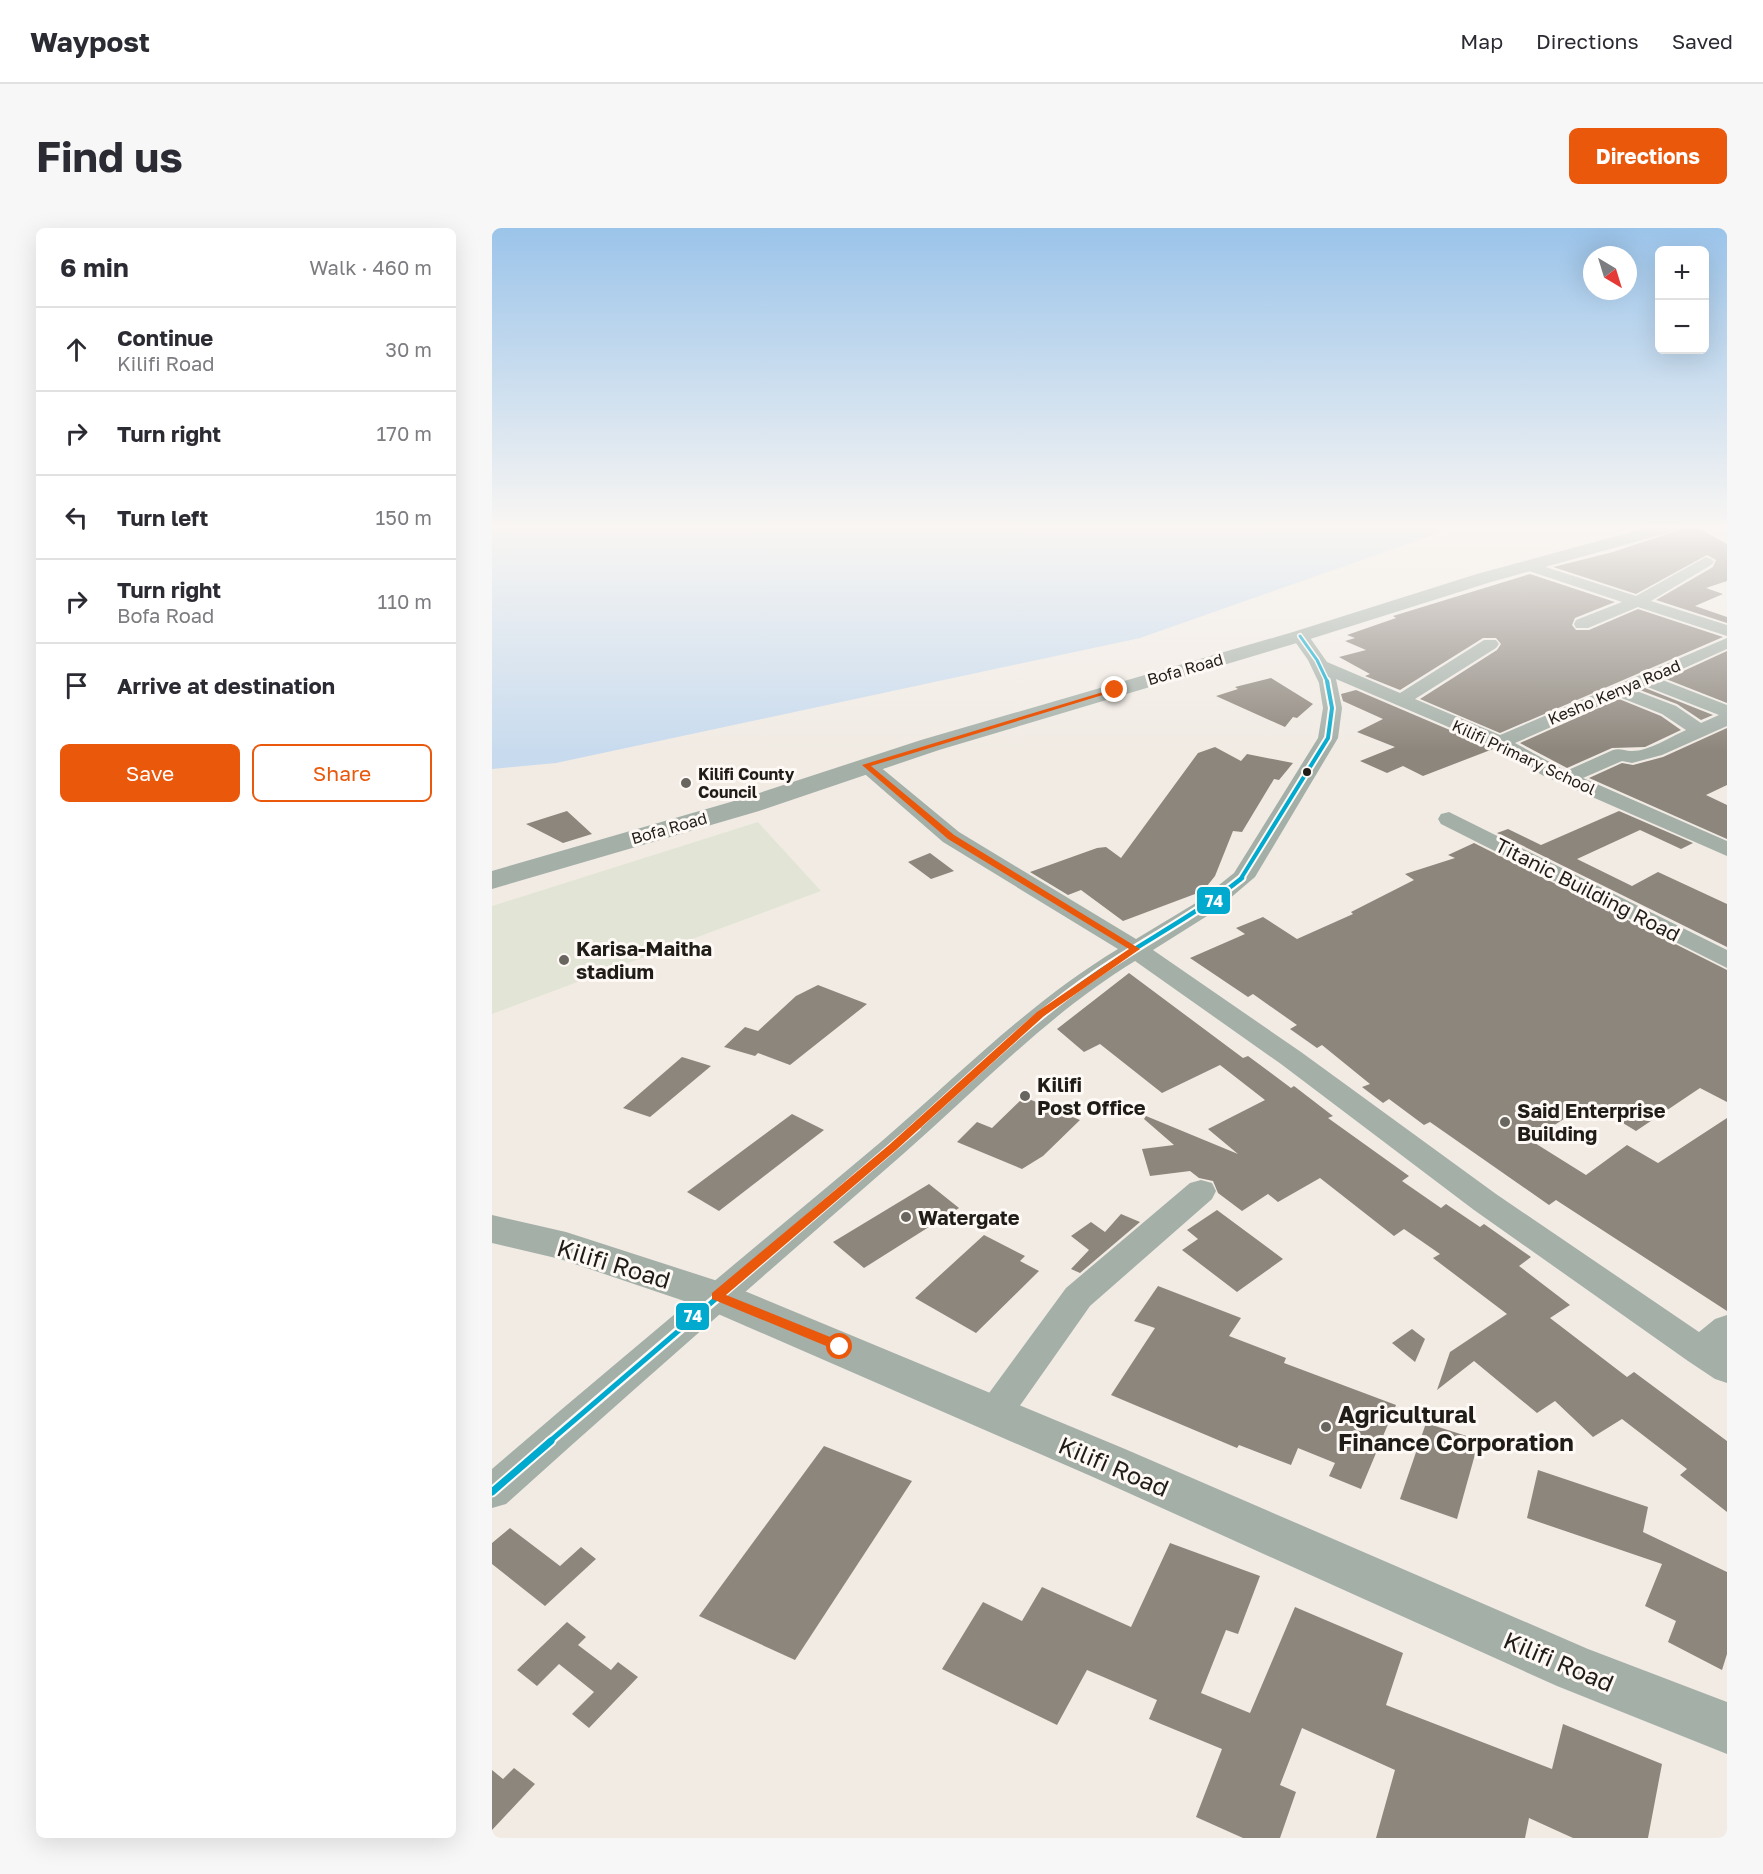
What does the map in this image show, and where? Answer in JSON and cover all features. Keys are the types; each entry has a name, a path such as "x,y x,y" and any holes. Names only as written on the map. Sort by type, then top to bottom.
{"street":[{"name":"Bofa Road","path":"492,880 750,805 866,765 1411,601"},
{"path":"1582,624 1636,602 1727,631"},
{"path":"1317,663 1322,642 1322,628"},
{"path":"492,1492 716,1296 892,1147 1041,1014 1135,949 1207,906 1243,877 1328,738 1334,716 1330,683 1300,636"},
{"name":"Kilifi Primary School","path":"1275,643 1500,742 1567,778 1727,849"},
{"name":"Kesho Kenya Road","path":"1500,742 1727,643"},
{"path":"1401,700 1490,644"},
{"path":"1234,655 1317,663"},
{"path":"1644,679 1727,712"},
{"path":"1617,690 1669,710 1700,731"},
{"path":"1567,778 1620,754 1640,756 1727,719"},
{"path":"866,765 951,837 1135,949 1290,1058 1485,1202 1714,1360 1727,1328"},
{"name":"Titanic Building Road","path":"1449,819 1727,960"},
{"path":"993,1414 1078,1297 1201,1191"},
{"name":"Kilifi Road","path":"492,1229 566,1246 716,1296 993,1414 1575,1669 1727,1728"}],"green space":[{"name":"Karisa-Maitha stadium","path":"758,822 821,891 492,1014 492,906"}],"water":[{"path":"492,601 1245,601 1140,638 556,763 492,769"}],"building":[{"path":"1441,601 1612,601 1615,602 1575,618 1572,625 1576,630 1589,630 1638,609 1723,637 1500,733 1420,699 1497,650 1501,644 1496,638 1483,638 1400,690 1365,676 1370,674 1339,657 1366,650 1345,641 1355,638 1347,635 1396,618 1393,616"},
{"path":"1659,601 1706,601 1695,606 1727,617 1727,623"},
{"path":"1727,651 1727,703 1666,679"},
{"path":"1271,678 1313,704 1297,718 1293,717 1285,727 1216,696 1238,689 1235,687"},
{"path":"1645,688 1713,715 1701,720 1677,704 1640,690"},
{"path":"1356,690 1493,749 1423,776 1403,766 1387,773 1360,761 1395,747 1357,732 1383,719 1343,701 1341,694"},
{"path":"1619,699 1661,716 1681,730 1645,747 1612,748 1567,768 1520,743"},
{"path":"1727,728 1727,785 1706,795 1727,805 1727,839 1589,778 1622,763 1633,765 1663,757"},
{"path":"1215,747 1241,761 1247,754 1293,763 1279,780 1274,779 1242,832 1233,831 1215,876 1203,891 1123,921 1081,890 1068,895 1030,872 1097,848 1106,847 1121,858 1198,753"},
{"path":"567,811 592,834 563,843 526,824"},
{"path":"1619,811 1693,843 1681,849 1640,830 1577,859 1632,886 1658,872 1727,904 1727,947 1497,833 1508,829 1541,845"},
{"path":"1474,843 1727,970 1727,1102 1700,1088 1636,1131 1590,1103 1530,1140 1586,1175 1627,1145 1658,1163 1727,1118 1727,1311 1556,1200 1549,1205 1430,1122 1424,1125 1389,1099 1383,1103 1362,1087 1370,1084 1322,1045 1317,1048 1290,1029 1297,1025 1253,994 1248,997 1190,958 1245,934 1236,928 1263,917 1297,939 1353,914 1351,912 1414,880 1405,874 1455,858 1448,855"},
{"path":"930,853 954,871 931,879 908,862"},
{"path":"1129,973 1243,1058 1248,1056 1291,1088 1294,1086 1333,1116 1328,1118 1409,1176 1402,1181 1441,1208 1446,1204 1480,1227 1484,1224 1531,1257 1519,1266 1570,1305 1550,1318 1627,1377 1634,1372 1727,1441 1727,1512 1680,1475 1687,1469 1622,1419 1593,1437 1555,1401 1537,1413 1474,1361 1437,1390 1450,1352 1507,1314 1433,1258 1440,1254 1404,1229 1394,1236 1320,1178 1278,1202 1268,1194 1242,1211 1218,1193 1213,1181 1199,1178 1190,1171 1150,1176 1142,1149 1174,1145 1144,1119 1146,1116 1238,1154 1208,1129 1265,1100 1220,1065 1162,1093 1100,1044 1084,1052 1057,1029"},
{"path":"818,985 867,1004 790,1065 758,1053 755,1056 724,1047 745,1027 758,1031 796,996"},
{"path":"682,1057 711,1066 650,1117 623,1108"},
{"path":"1024,1097 1080,1120 1043,1156 1022,1169 957,1142 977,1122 992,1128"},
{"path":"792,1114 824,1130 719,1211 687,1192"},
{"path":"929,1184 959,1208 864,1268 833,1242"},
{"path":"1217,1210 1283,1259 1237,1292 1182,1250 1198,1239 1187,1230"},
{"path":"1121,1214 1140,1222 1080,1273 1071,1269 1089,1250 1071,1236 1091,1222 1105,1232"},
{"path":"984,1235 1025,1256 1020,1261 1039,1271 976,1333 915,1298"},
{"path":"1158,1286 1241,1318 1229,1336 1286,1358 1284,1363 1396,1405 1361,1489 1329,1476 1335,1463 1298,1448 1291,1465 1239,1445 1237,1448 1111,1395 1155,1328 1134,1321"},
{"path":"1412,1329 1425,1339 1415,1362 1392,1343"},
{"path":"1426,1423 1479,1440 1457,1519 1400,1499"},
{"path":"824,1446 912,1481 795,1660 699,1616"},
{"path":"1538,1470 1648,1507 1643,1532 1727,1572 1727,1654 1722,1670 1668,1642 1676,1621 1645,1606 1662,1564 1527,1518"},
{"path":"510,1528 560,1566 581,1547 596,1559 545,1606 492,1564 492,1543"},
{"path":"1170,1543 1260,1576 1238,1634 1226,1630 1201,1693 1250,1713 1295,1607 1403,1653 1386,1705 1552,1769 1563,1724 1662,1764 1648,1838 1573,1838 1529,1818 1525,1838 1376,1838 1395,1770 1302,1728 1280,1785 1296,1792 1280,1838 1243,1838 1196,1817 1222,1749 1149,1719 1157,1700 1087,1670 1057,1725 942,1669 983,1602 1022,1621 1042,1587 1131,1627"},
{"path":"567,1622 586,1637 578,1645 611,1670 618,1662 638,1677 589,1728 572,1714 594,1692 559,1664 537,1686 517,1670"},
{"path":"514,1768 535,1784 492,1830 492,1770 503,1779"}],"transit line":[{"name":"74","path":"492,1492 716,1296 893,1147 1041,1014 1097,973 1207,906 1243,877 1328,738 1332,708 1328,683 1317,660 1300,636"}],"place":[{"name":"Kilifi County Council","path":"686,783"},
{"name":"Karisa-Maitha stadium","path":"564,960"},
{"name":"Kilifi Post Office","path":"1025,1096"},
{"name":"Said Enterprise Building","path":"1505,1122"},
{"name":"Watergate","path":"906,1217"},
{"name":"Agricultural Finance Corporation","path":"1326,1427"}],"route":[{"path":"840,1347 716,1296 892,1147 1041,1014 1068,993 1135,949 951,837 866,765 1115,690"}]}
